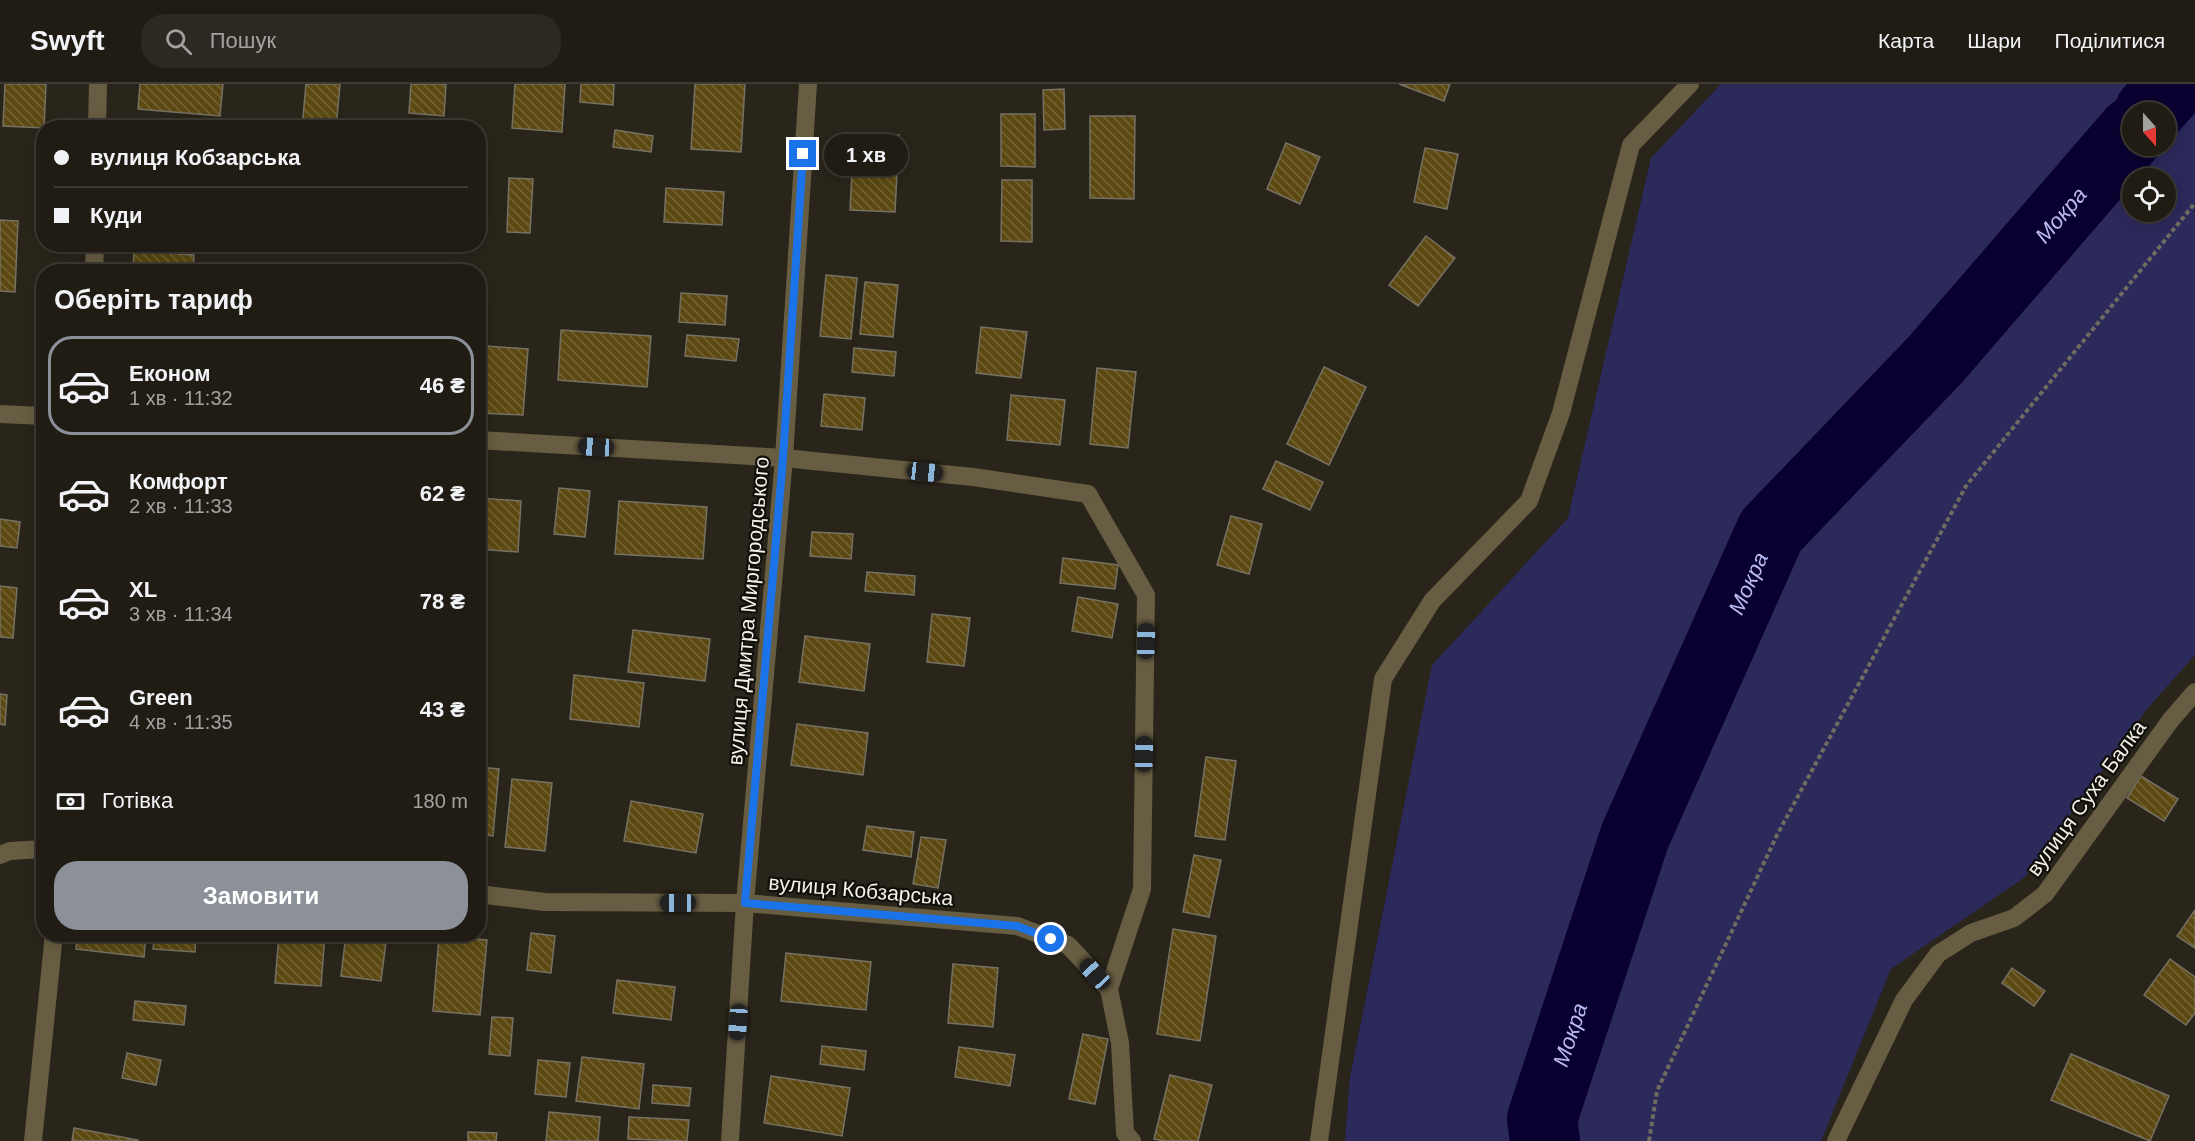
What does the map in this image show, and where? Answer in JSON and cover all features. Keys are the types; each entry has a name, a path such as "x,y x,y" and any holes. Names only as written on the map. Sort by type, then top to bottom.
{"street":[{"path":"97,120 98,84"},
{"name":"вулиця Дмитра Миргородського","path":"730,1141 745,903 783,458 808,84"},
{"path":"1319,1141 1383,679 1432,601 1529,501 1561,413 1631,145 1690,84"},
{"path":"0,414 36,416"},
{"path":"486,440 783,458 973,477 1088,494 1146,595 1142,889 1109,989 1120,1043 1125,1132 1132,1141"},
{"name":"вулиця Суха Балка","path":"1836,1141 1904,1000 1938,954 1971,933 2014,918 2045,894 2170,721 2195,692"},
{"path":"0,855 10,851 36,849"},
{"name":"вулиця Кобзарська","path":"486,895 545,902 745,903 1017,926 1068,945 1109,989"},
{"path":"33,1141 53,942"}],"path":[{"path":"1649,1141 1657,1091 1777,835 1966,486 2195,203"}],"shaded area":[{"path":"1721,84 2195,84 2195,655 2147,709 2025,877 1891,969 1821,1141 1345,1141 1350,1077 1432,665 1568,518 1651,158"}],"building":[{"path":"5,84 46,84 44,120 36,120 36,128 3,126"},
{"path":"140,84 223,84 220,116 138,109"},
{"path":"306,84 340,84 337,120 303,120"},
{"path":"411,84 446,84 444,116 409,113"},
{"path":"515,84 565,84 562,132 512,128"},
{"path":"581,84 614,84 613,105 580,102"},
{"path":"695,84 745,84 741,152 691,149"},
{"path":"1399,84 1450,84 1444,101"},
{"path":"1064,89 1065,129 1044,130 1043,90"},
{"path":"1001,114 1035,114 1035,167 1001,166"},
{"path":"1090,116 1135,116 1134,199 1090,198"},
{"path":"615,130 653,136 651,152 613,147"},
{"path":"854,133 899,135 895,212 850,210"},
{"path":"1286,143 1320,157 1300,204 1267,189"},
{"path":"1425,148 1458,154 1447,209 1414,202"},
{"path":"509,178 533,179 530,233 507,232"},
{"path":"1002,180 1032,180 1032,242 1001,241"},
{"path":"666,188 724,192 722,225 664,222"},
{"path":"0,220 18,221 15,292 0,291"},
{"path":"1426,236 1455,258 1418,306 1389,285"},
{"path":"134,252 194,255 193,264 133,264"},
{"path":"826,275 857,278 851,339 820,336"},
{"path":"865,282 898,285 893,337 860,334"},
{"path":"681,293 727,296 725,325 679,322"},
{"path":"981,327 1027,332 1021,378 976,373"},
{"path":"561,330 651,336 647,387 558,380"},
{"path":"687,335 739,339 736,361 685,356"},
{"path":"486,346 528,349 523,415 486,413"},
{"path":"854,348 896,352 894,376 852,372"},
{"path":"1324,367 1366,387 1329,465 1287,444"},
{"path":"1097,368 1136,372 1128,448 1090,444"},
{"path":"824,394 865,398 862,430 821,426"},
{"path":"1011,395 1065,400 1060,445 1007,440"},
{"path":"1276,461 1323,482 1310,510 1263,489"},
{"path":"559,488 590,491 585,537 554,534"},
{"path":"486,499 521,501 518,552 486,550"},
{"path":"619,501 707,507 703,559 615,554"},
{"path":"1231,516 1262,524 1249,574 1217,565"},
{"path":"0,519 20,522 17,548 0,546"},
{"path":"812,532 853,534 851,559 810,556"},
{"path":"1063,558 1118,565 1115,589 1060,583"},
{"path":"867,572 915,576 914,595 865,591"},
{"path":"0,586 17,588 13,638 0,637"},
{"path":"1078,597 1118,604 1112,638 1072,631"},
{"path":"932,614 970,618 964,666 927,662"},
{"path":"633,630 710,639 705,681 628,672"},
{"path":"805,636 870,644 864,691 799,682"},
{"path":"574,675 644,683 639,727 570,719"},
{"path":"0,694 7,695 5,725 0,724"},
{"path":"797,724 868,733 863,775 791,765"},
{"path":"1206,757 1236,761 1225,840 1195,836"},
{"path":"486,768 499,769 493,836 486,835"},
{"path":"2141,776 2178,799 2164,821 2127,798"},
{"path":"512,779 552,783 545,851 505,847"},
{"path":"631,801 703,814 696,853 624,841"},
{"path":"867,826 914,832 911,857 863,850"},
{"path":"921,837 946,840 938,888 913,884"},
{"path":"1194,855 1221,860 1209,917 1183,912"},
{"path":"2195,910 2195,948 2177,936"},
{"path":"1173,929 1216,936 1200,1041 1157,1034"},
{"path":"531,933 555,936 551,973 527,970"},
{"path":"487,940 480,1015 433,1011 439,942 486,942"},
{"path":"76,942 145,942 144,957 76,949"},
{"path":"154,942 196,942 195,952 153,949"},
{"path":"278,942 324,942 321,986 275,983"},
{"path":"345,942 386,942 381,981 341,976"},
{"path":"786,953 871,962 866,1010 781,1001"},
{"path":"2170,959 2195,977 2195,1013 2186,1025 2144,995"},
{"path":"953,964 998,968 993,1027 948,1023"},
{"path":"2012,968 2045,991 2034,1006 2002,983"},
{"path":"617,980 675,987 671,1020 613,1013"},
{"path":"135,1001 186,1006 184,1025 133,1020"},
{"path":"492,1017 513,1018 510,1056 489,1054"},
{"path":"1083,1034 1108,1039 1095,1104 1069,1099"},
{"path":"822,1046 866,1051 864,1070 820,1064"},
{"path":"959,1047 1015,1055 1010,1086 955,1077"},
{"path":"127,1053 161,1060 156,1085 122,1078"},
{"path":"2071,1054 2169,1096 2150,1141 2051,1100"},
{"path":"582,1057 644,1064 639,1109 576,1101"},
{"path":"538,1060 570,1063 566,1097 535,1094"},
{"path":"1170,1075 1212,1085 1198,1141 1154,1139"},
{"path":"771,1076 850,1088 842,1136 764,1123"},
{"path":"653,1085 691,1088 689,1106 652,1103"},
{"path":"549,1112 600,1117 598,1141 546,1141"},
{"path":"629,1117 689,1120 687,1141 628,1139"},
{"path":"74,1128 138,1140 138,1141 72,1141"},
{"path":"468,1132 497,1133 496,1141 468,1141"}],"waterway":[{"name":"Мокра","path":"2158,102 2174,84"},
{"name":"Мокра","path":"1545,1141 1542,1119 1635,836 1771,531 1936,359 2122,144"}],"route":[{"path":"803,154 783,458 745,903 1017,926 1051,939"}]}
